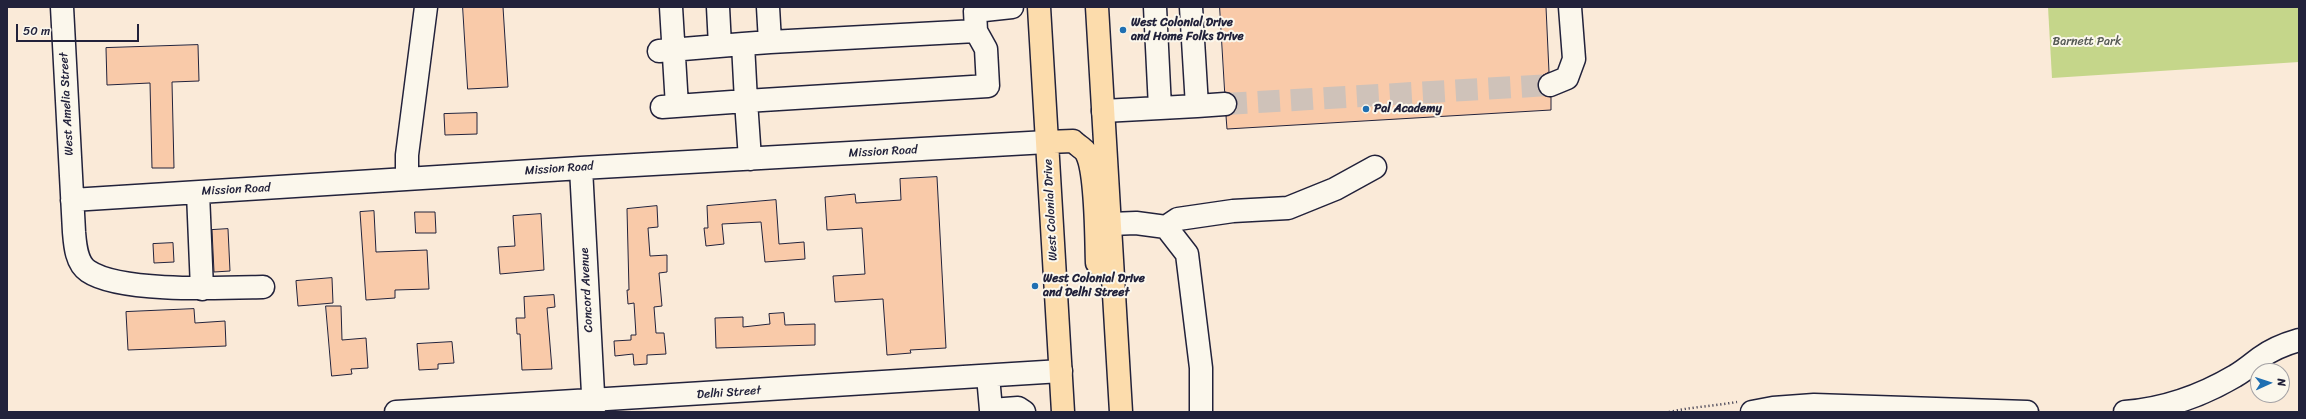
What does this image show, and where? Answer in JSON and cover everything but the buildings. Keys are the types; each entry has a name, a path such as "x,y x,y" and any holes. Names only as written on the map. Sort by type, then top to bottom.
{"highway":[{"name":"West Colonial Drive","path":"1039,7 1064,412"},
{"path":"1097,7 1121,412"},
{"path":"1047,142 1073,141 1085,151 1090,165 1093,184 1097,263 1114,280"}],"street":[{"name":"West Amelia Street","path":"62,7 72,200 77,253 86,270 122,282 202,289 263,287"},
{"path":"407,179 407,155 426,7"},
{"path":"671,7 666,50 669,107 988,86 986,49 976,31 975,11 1012,7"},
{"path":"718,7 720,46"},
{"path":"768,7 770,42"},
{"path":"1155,7 1160,108"},
{"path":"1191,7 1197,106"},
{"path":"1550,85 1567,78 1574,59 1570,7"},
{"path":"666,50 770,42 976,31"},
{"path":"743,44 750,159"},
{"path":"1103,111 1225,104"},
{"name":"Mission Road","path":"72,200 581,168 1047,142"},
{"path":"1110,224 1166,226 1178,219 1233,211 1288,208 1335,189 1375,167"},
{"name":"Concord Avenue","path":"581,168 593,407"},
{"path":"198,193 202,289"},
{"path":"1166,226 1187,254 1201,368 1201,412"},
{"path":"2125,412 2150,410 2196,396 2237,376 2261,356 2299,340"},
{"name":"Delhi Street","path":"396,412 593,407 1061,371"},
{"path":"988,376 991,411 1018,408 1024,412"},
{"path":"1752,412 1773,408 1814,405 2028,412"}],"green space":[{"name":"Barnett Park","path":"2048,7 2299,7 2299,62 2052,78"}],"tunnel":[{"path":"1225,104 1550,85"}],"place":[{"name":"West Colonial Drive and Home Folks Drive","path":"1123,30"},
{"name":"Pal Academy","path":"1366,109"},
{"name":"West Colonial Drive and Delhi Street","path":"1035,286"}]}
